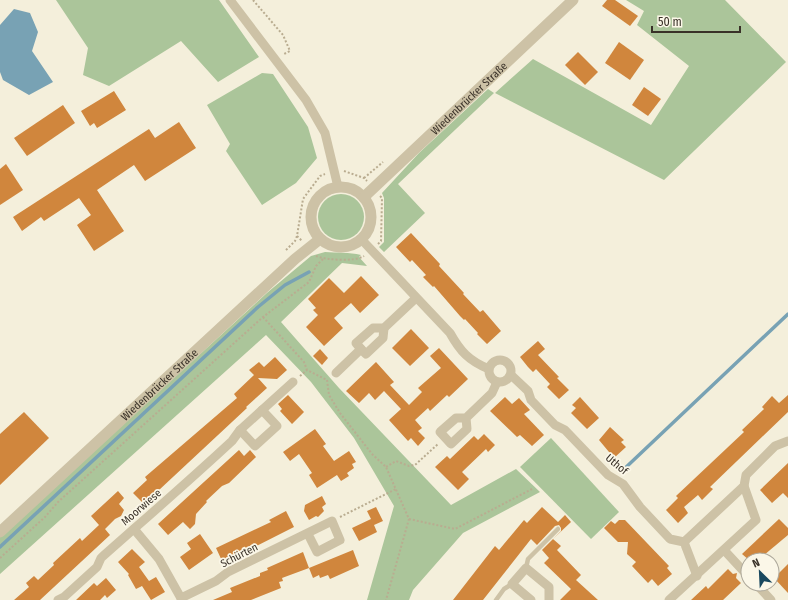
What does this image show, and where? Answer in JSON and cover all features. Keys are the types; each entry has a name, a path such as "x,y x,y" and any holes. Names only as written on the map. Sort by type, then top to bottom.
{"street":[{"path":"230,0 306,100 325,133 338,187"},
{"name":"Wiedenbrücker Straße","path":"364,197 573,0"},
{"path":"338,187 354,190 364,197 371,210 372,218 370,229 362,240 351,246 337,247 326,244 320,239 312,223 312,210 316,200 326,191 338,187"},
{"name":"Wiedenbrücker Straße","path":"0,532 289,264 320,239"},
{"path":"362,240 450,333 456,344 473,362 489,369"},
{"path":"384,328 373,328 356,343 366,354 383,338 384,328 416,298"},
{"path":"336,373 362,349"},
{"path":"496,361 506,361 512,370 511,376 503,383 497,382 489,375 489,369 496,361"},
{"name":"Uthof","path":"511,376 528,391 531,400 555,425 565,430 608,475 623,484 640,507 670,539 684,542"},
{"name":"Moorwiese","path":"58,600 64,597 97,567 101,558 232,441 240,430 293,382"},
{"path":"466,418 467,429 451,444 440,432 456,418 466,418 492,392 497,382"},
{"path":"240,430 255,446 277,426 262,410"},
{"path":"669,600 697,576 756,520 744,486 746,475 775,446 788,441"},
{"path":"697,576 684,542 744,486"},
{"path":"308,534 317,552 340,540 332,522"},
{"name":"Schürten","path":"134,529 159,559 182,599 216,581 228,572 332,522"},
{"path":"724,550 740,567"},
{"path":"531,600 512,584 526,568 549,587 549,600"},
{"path":"764,592 771,600"}],"lane":[{"path":"526,568 528,559 558,529"},
{"path":"496,600 504,589 512,584"}],"path":[{"path":"253,0 283,35 290,51 275,58"},
{"path":"338,169 364,178"},
{"path":"287,250 295,241 297,236 302,199 320,176"},
{"path":"381,241 382,198"},
{"path":"0,558 45,517 58,502 263,317 309,282 316,266 323,258 359,259"},
{"path":"263,317 304,362 307,370 327,380 329,395 340,413 372,454 386,467 396,489 408,519 386,600"},
{"path":"386,467 396,461 409,466 415,465 445,437"},
{"path":"332,522 396,489"},
{"path":"408,519 454,529 532,489"}],"green space":[{"path":"56,0 219,0 259,57 218,82 181,41 109,86 83,75 88,48"},
{"path":"626,0 725,0 786,62 664,180 495,93 533,59 651,125 689,66 637,25 644,11"},
{"path":"262,73 273,74 308,127 317,158 296,183 262,205 226,151 230,144 207,105"},
{"path":"488,89 494,93 398,184 425,213 384,252 379,247 384,242 384,198 382,193 419,153"},
{"path":"336,194 346,194 358,200 363,208 363,226 358,234 350,239 336,240 328,237 321,230 318,222 318,212 321,204 328,197"},
{"path":"325,252 361,255 359,257 367,266 342,263 281,322 339,388 451,505 516,469 540,492 463,533 413,590 409,600 367,600 394,506 354,438 311,382 266,335 0,574 0,537 268,292 311,256"},
{"path":"551,438 619,512 591,539 520,467"}],"water":[{"path":"14,9 30,13 38,32 32,51 53,82 29,95 3,80 0,72 0,25"}],"building":[{"path":"607,0 615,0 638,16 630,26 602,6"},
{"path":"619,42 644,60 630,80 605,63"},
{"path":"578,52 598,72 585,85 565,65"},
{"path":"644,87 661,99 648,116 632,105"},
{"path":"114,91 126,110 97,128 94,123 90,126 81,111"},
{"path":"63,105 75,123 27,156 14,138"},
{"path":"179,122 196,148 145,181 134,165 97,190 124,231 94,251 77,225 91,215 79,198 44,221 41,217 22,231 13,217 149,129 155,138"},
{"path":"6,164 23,190 0,205 0,169"},
{"path":"411,233 440,264 439,266 464,293 463,294 480,312 483,310 501,331 487,344 434,286 433,287 423,277 426,275 412,260 410,262 396,247"},
{"path":"361,276 379,295 360,313 351,303 334,318 343,328 324,346 306,327 318,315 313,310 316,308 308,299 329,278 344,293"},
{"path":"411,329 429,348 410,366 392,348"},
{"path":"538,341 545,349 538,355 569,390 559,399 547,387 550,384 536,369 533,372 520,357"},
{"path":"439,348 468,379 449,397 447,395 430,411 428,408 415,420 422,428 418,431 425,438 418,446 411,438 408,441 389,420 401,409 384,391 375,400 369,393 359,403 346,391 376,362 394,382 390,385 409,405 422,392 418,388 441,368 430,356"},
{"path":"320,349 328,358 322,365 313,356"},
{"path":"275,357 287,370 277,379 258,378 267,388 144,504 133,493 147,480 145,477 237,398 234,394 254,375 249,370 259,362 264,367"},
{"path":"288,395 304,412 292,424 280,411 282,409 278,404"},
{"path":"788,395 788,412 710,487 713,489 702,500 698,495 684,507 688,513 678,523 666,510 678,498 676,496 744,432 742,430 764,409 762,407 772,396 779,403"},
{"path":"505,397 512,404 519,398 530,410 524,414 544,435 532,446 520,435 517,437 490,411"},
{"path":"580,397 599,418 587,429 571,413 576,408 572,405"},
{"path":"24,412 49,438 0,485 0,434"},
{"path":"610,427 624,440 621,442 626,447 614,458 599,440"},
{"path":"315,429 326,444 323,446 334,461 349,451 356,462 352,464 354,468 347,473 349,476 341,481 337,475 317,488 309,475 312,473 299,454 290,461 283,452"},
{"path":"484,434 495,445 488,452 486,449 462,472 469,479 458,490 435,467 447,456 450,459 474,436 478,440"},
{"path":"239,450 244,456 250,450 256,457 229,483 222,486 206,501 207,502 196,514 195,524 190,529 183,522 168,535 158,524"},
{"path":"788,463 788,498 783,493 772,503 760,490"},
{"path":"118,491 124,498 119,504 124,510 121,516 115,519 105,529 110,535 40,600 14,600 29,587 26,583 34,576 38,580 54,565 53,563 80,538 82,541 99,525 91,516"},
{"path":"322,496 326,504 322,507 324,511 318,517 316,516 309,520 304,511 305,505"},
{"path":"376,507 383,521 374,525 377,532 359,541 352,528 371,519 367,511"},
{"path":"542,507 558,522 565,515 571,522 553,539 561,531 559,525 555,526 537,545 531,539 483,600 453,600 495,546 499,550 524,520 527,523"},
{"path":"286,511 294,527 223,563 216,548 271,522 269,520"},
{"path":"779,519 788,528 788,535 768,552 744,552"},
{"path":"619,520 625,520 669,566 667,568 672,574 658,586 652,579 648,583 632,566 636,562 627,554 628,542 618,542 604,528 611,521 615,524"},
{"path":"200,534 213,553 189,570 180,557 191,549 187,543"},
{"path":"553,539 561,546 557,550 581,575 576,580 598,600 560,600 571,589 544,563 549,558 542,550"},
{"path":"132,549 145,562 139,567 149,581 156,577 165,592 151,600 142,586 136,589 128,575 129,574 118,562"},
{"path":"353,550 359,566 330,579 328,575 320,578 319,575 313,578 309,568"},
{"path":"303,552 309,568 282,578 283,581 279,582 281,588 251,600 213,600 232,592 230,588 260,576 260,573 268,570 267,568"},
{"path":"788,564 788,593 780,584 780,572"},
{"path":"728,569 733,574 737,573 736,578 740,584 723,600 691,600 706,586 708,589"},
{"path":"106,578 116,590 107,598 105,595 100,600 76,600 94,583 97,586"}],"waterway":[{"path":"0,547 258,307 285,285 309,272"},
{"path":"622,471 788,314"}]}
